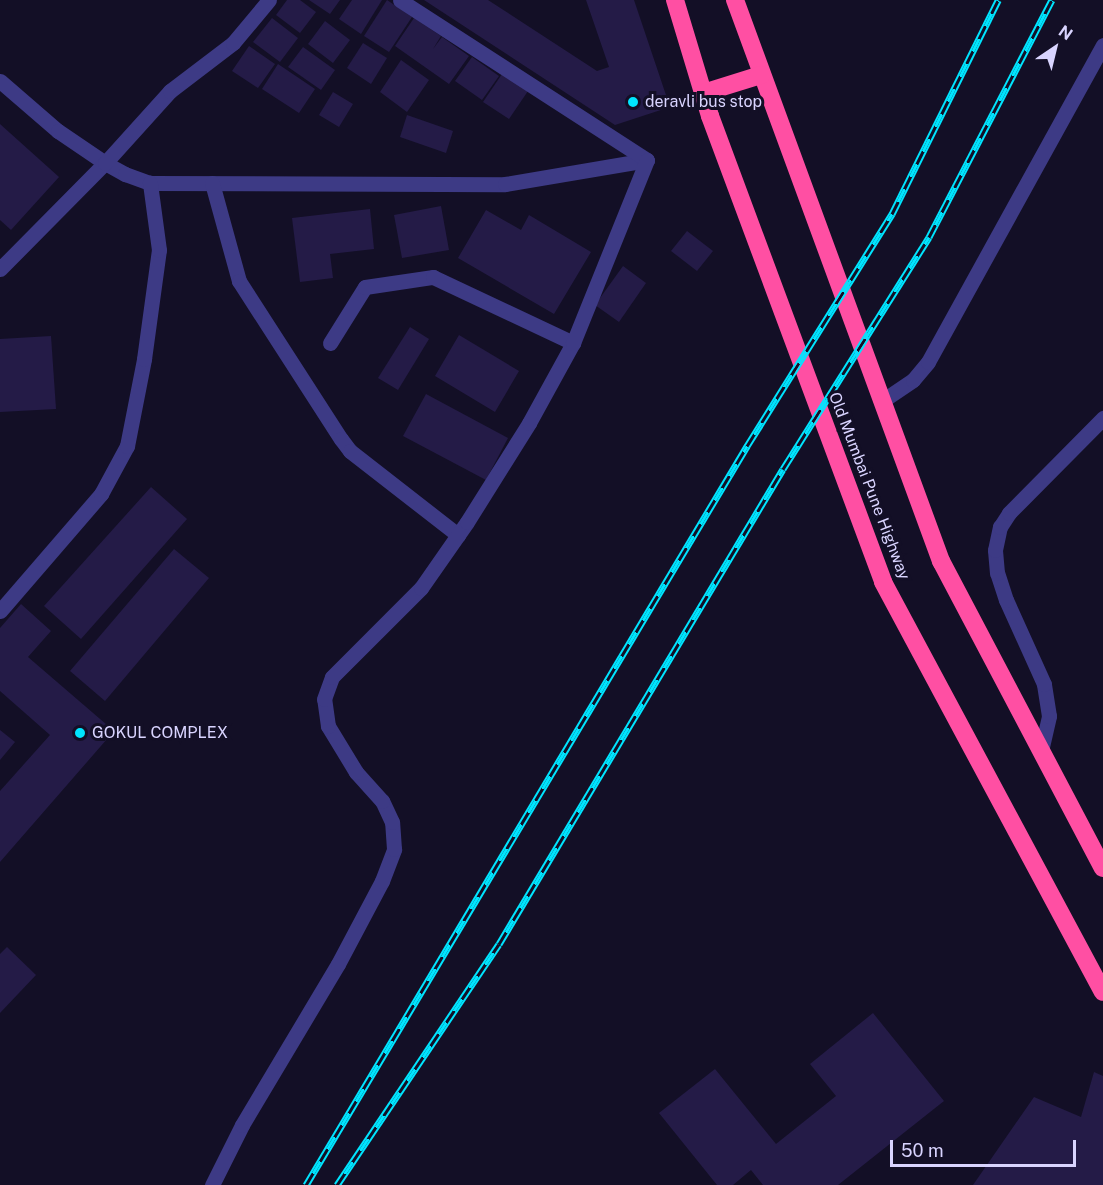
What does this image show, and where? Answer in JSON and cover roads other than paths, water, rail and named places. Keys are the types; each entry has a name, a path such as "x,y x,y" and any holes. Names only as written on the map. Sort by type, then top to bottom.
{"highway":[{"name":"Old Mumbai Pune Highway","path":"675,0 703,93 883,582 1103,992"},
{"path":"735,0 941,561 1103,868"},
{"path":"703,93 761,75"}],"street":[{"path":"0,269 105,163 170,91 233,43 269,0"},
{"path":"399,0 647,159"},
{"path":"882,401 913,380 928,362 1103,45"},
{"path":"0,81 58,131 105,163 125,174 150,183 505,184 647,159"},
{"path":"213,1185 242,1125 338,964 382,881 394,849 392,822 382,801 356,772 328,726 324,699 332,677 421,588 458,536 528,423 573,343 647,159"},
{"path":"0,611 101,494 127,446 144,359 159,250 150,183"},
{"path":"212,183 239,281 341,439 350,451 458,536"},
{"path":"330,343 365,287 432,277 573,343"},
{"path":"1041,751 1049,716 1044,684 1006,600 997,573 995,550 1000,527 1009,513 1103,418"}],"railway":[{"path":"306,1185 747,446 892,214 998,0"},
{"path":"337,1185 499,944 783,469 929,237 1052,0"}],"place":[{"name":"deravli bus stop","path":"633,102"},
{"name":"GOKUL COMPLEX","path":"80,733"}]}
